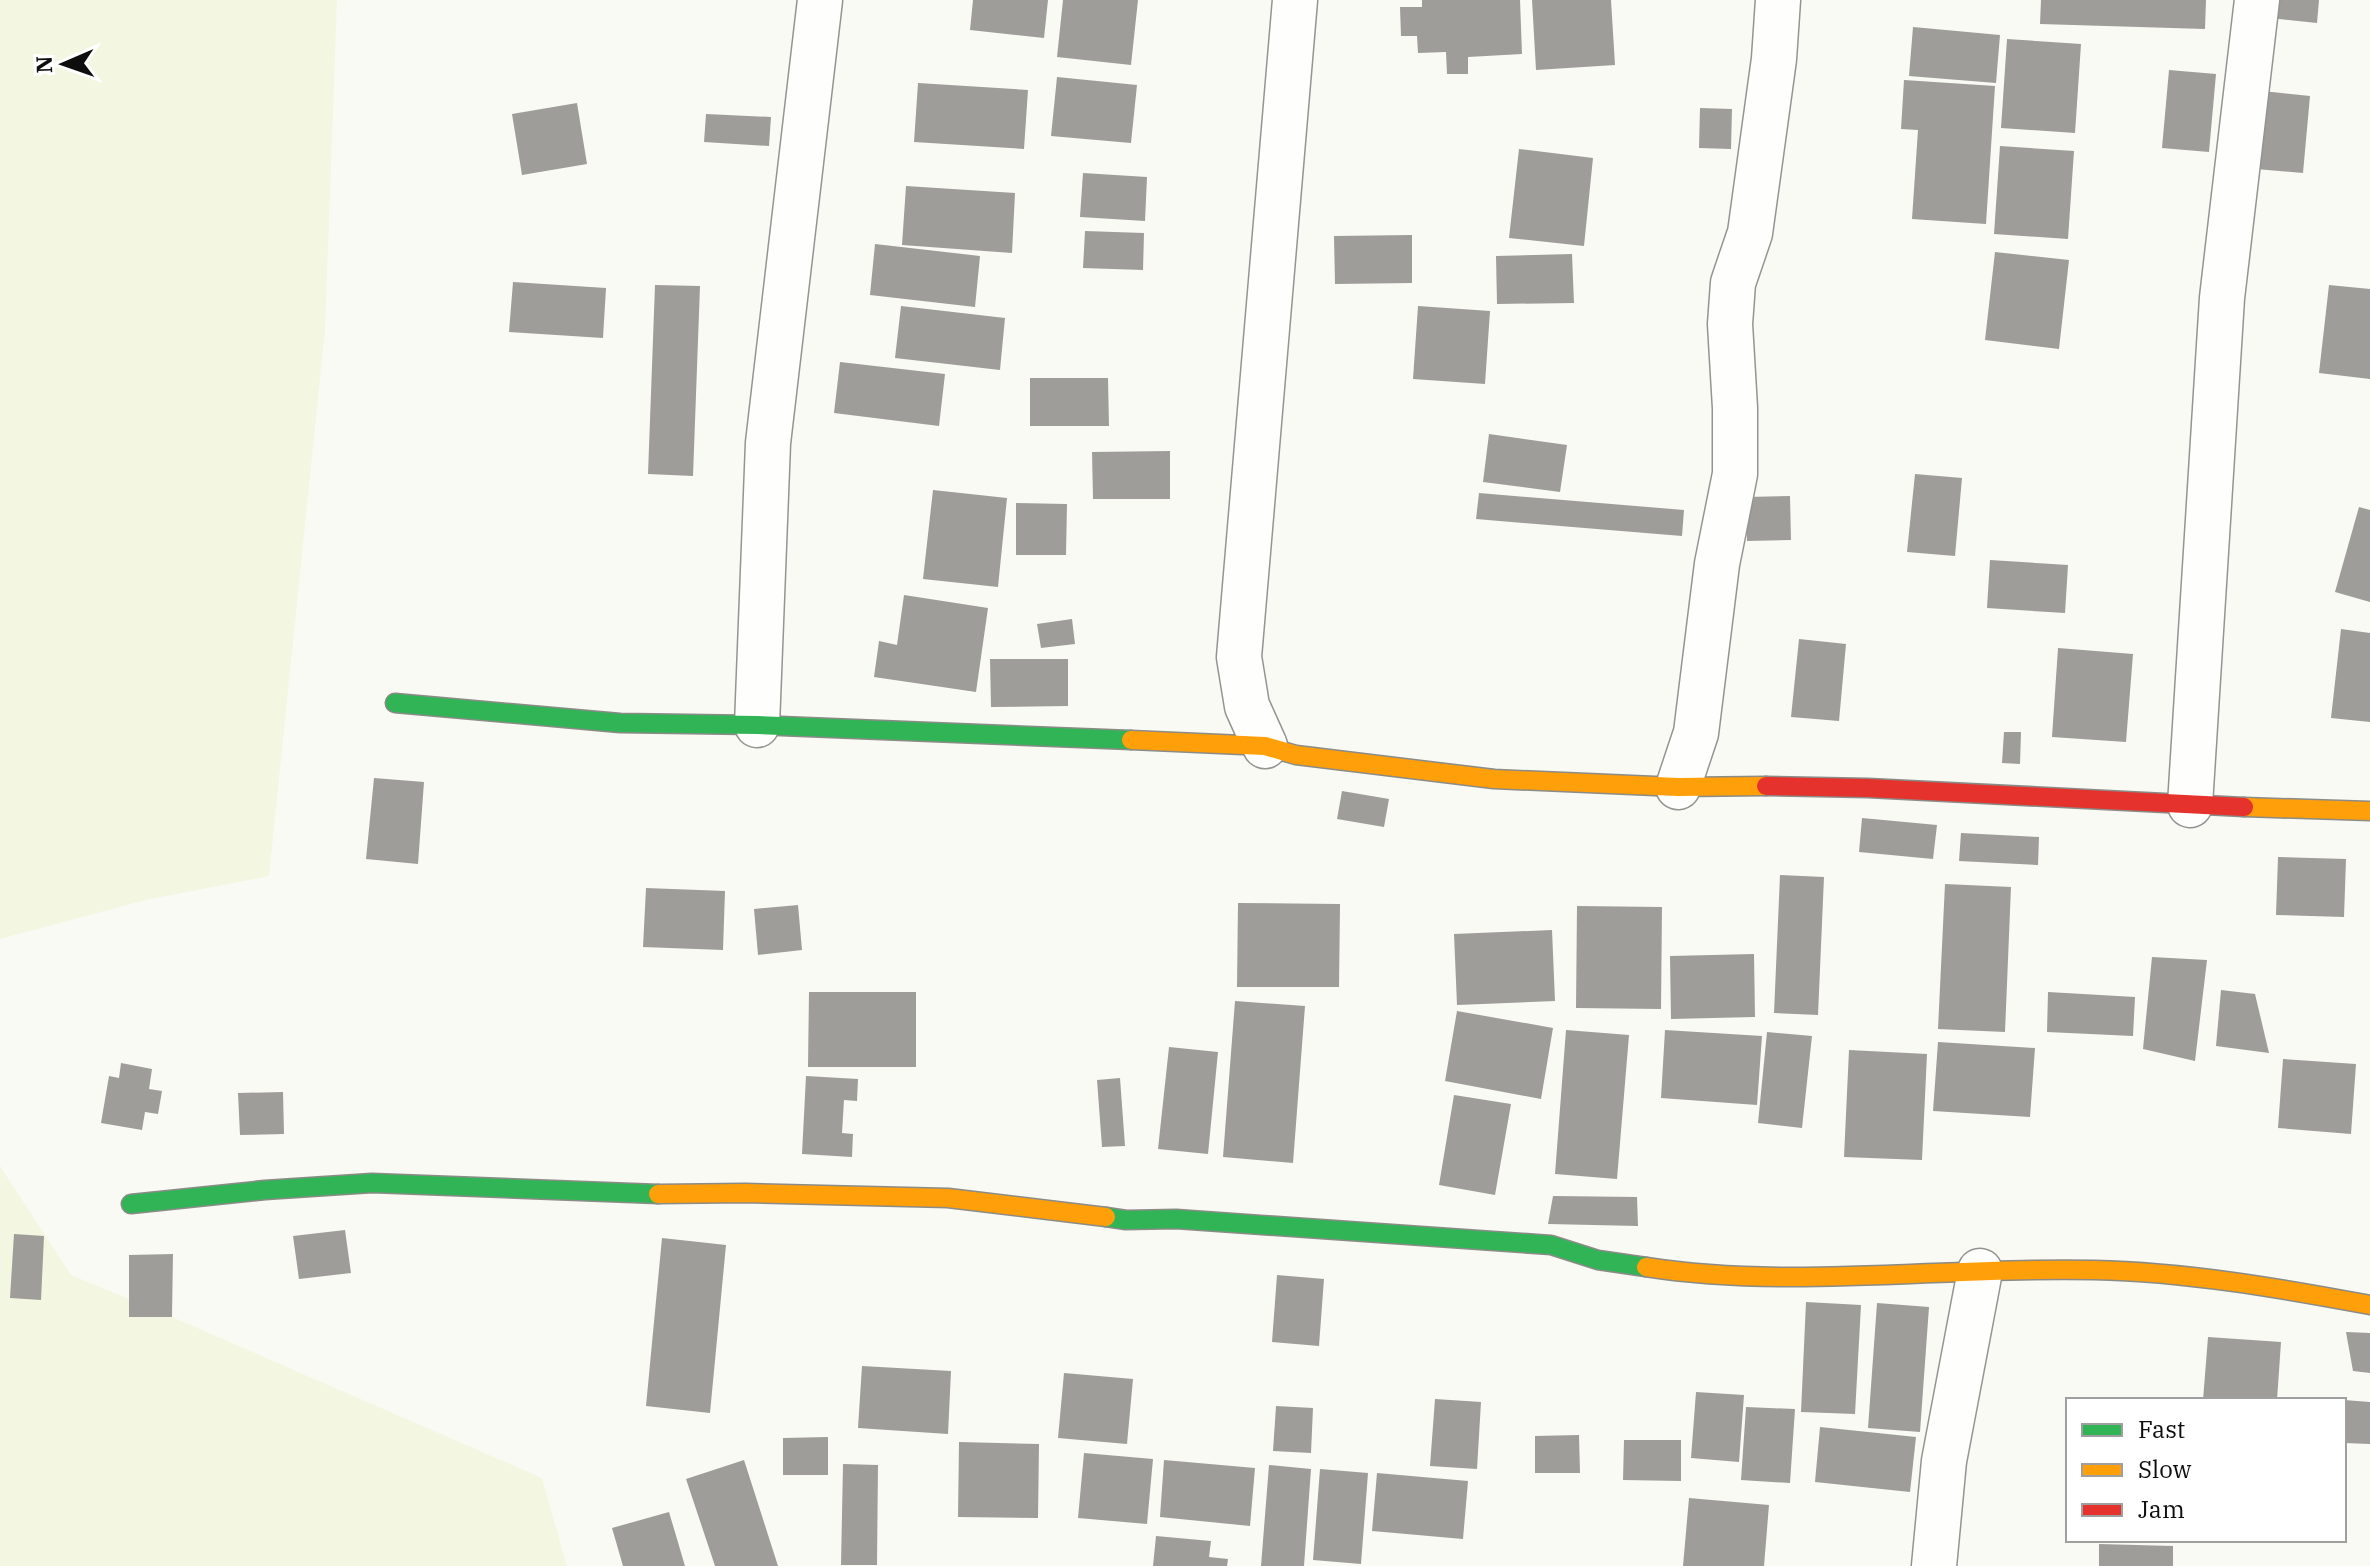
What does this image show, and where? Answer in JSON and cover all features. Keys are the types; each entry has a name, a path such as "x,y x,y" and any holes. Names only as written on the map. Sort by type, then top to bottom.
{"street":[{"path":"757,725 768,443 820,0"},
{"path":"1265,746 1247,706 1239,657 1295,0"},
{"path":"1678,787 1696,733 1717,564 1735,474 1730,324 1733,283 1750,233 1774,59 1778,0"},
{"path":"2190,805 2222,298 2257,0"},
{"path":"395,703 554,720 686,727 757,725 1265,746 1296,755 1494,779 1678,787 1868,788 2370,811"},
{"path":"131,1204 372,1183 645,1194 948,1198 1126,1220 1176,1219 1551,1245 1598,1260 1669,1271 1787,1279 2093,1270 2167,1274 2370,1305"},
{"path":"1934,1566 1944,1461 1980,1271"}],"green space":[{"path":"0,0 337,0 325,330 269,876 146,900 0,939"},
{"path":"0,1166 71,1275 542,1478 567,1566 0,1566"}],"building":[{"path":"973,0 1048,0 1044,38 970,30"},
{"path":"1063,0 1138,0 1131,65 1057,57"},
{"path":"1422,0 1520,0 1522,54 1468,57 1468,74 1447,74 1446,52 1418,53 1417,36 1401,36 1400,7 1422,7"},
{"path":"1532,0 1611,0 1615,65 1536,70"},
{"path":"2041,0 2206,0 2205,29 2040,24"},
{"path":"2271,0 2319,0 2317,23 2270,18"},
{"path":"1913,27 2000,35 1996,83 1909,76"},
{"path":"2007,39 2081,44 2075,133 2001,128"},
{"path":"2169,70 2216,74 2209,152 2162,148"},
{"path":"1057,77 1137,85 1131,143 1051,136"},
{"path":"1904,80 1995,86 1986,224 1912,219 1918,130 1901,129"},
{"path":"918,83 1028,90 1024,149 914,142"},
{"path":"2263,91 2310,96 2303,173 2256,169"},
{"path":"577,103 587,164 522,175 512,114"},
{"path":"1700,108 1732,109 1731,149 1699,148"},
{"path":"706,114 771,117 769,146 704,142"},
{"path":"2000,146 2074,151 2068,239 1994,234"},
{"path":"1519,149 1593,158 1584,246 1509,238"},
{"path":"1083,173 1147,177 1145,221 1080,217"},
{"path":"906,186 1015,193 1012,253 902,245"},
{"path":"1085,231 1144,233 1143,270 1083,268"},
{"path":"1412,235 1412,283 1335,284 1334,236"},
{"path":"875,244 980,256 975,307 870,295"},
{"path":"1995,252 2069,260 2059,349 1985,340"},
{"path":"1572,254 1574,303 1497,304 1496,256"},
{"path":"513,282 606,288 603,338 509,332"},
{"path":"655,285 700,286 693,476 648,474"},
{"path":"2329,285 2370,289 2370,379 2319,373"},
{"path":"901,306 1005,318 1000,370 895,358"},
{"path":"1418,306 1490,311 1485,384 1413,379"},
{"path":"840,362 945,374 939,426 834,413"},
{"path":"1030,378 1108,378 1109,426 1030,426"},
{"path":"1489,434 1567,445 1560,492 1483,482"},
{"path":"1170,451 1170,499 1093,499 1092,452"},
{"path":"1915,474 1962,478 1955,556 1907,552"},
{"path":"933,490 1007,498 998,587 923,579"},
{"path":"1479,493 1684,510 1682,536 1476,519"},
{"path":"1790,496 1791,540 1747,541 1746,497"},
{"path":"1016,503 1067,504 1066,555 1016,555"},
{"path":"2359,507 2370,510 2370,602 2335,592"},
{"path":"1990,560 2068,565 2065,613 1987,608"},
{"path":"904,595 988,608 976,692 874,677 879,641 897,645"},
{"path":"1072,619 1075,644 1041,648 1037,624"},
{"path":"2341,629 2370,633 2370,722 2331,718"},
{"path":"1799,639 1846,644 1839,721 1791,717"},
{"path":"2058,648 2133,654 2126,742 2052,737"},
{"path":"990,659 1068,659 1068,706 991,707"},
{"path":"2004,732 2021,732 2020,764 2002,763"},
{"path":"374,778 424,782 418,864 366,859"},
{"path":"1342,791 1389,799 1384,827 1337,819"},
{"path":"1862,818 1937,825 1933,859 1859,852"},
{"path":"1961,833 2039,837 2038,865 1959,861"},
{"path":"2278,857 2346,859 2344,917 2276,915"},
{"path":"1780,875 1824,877 1818,1015 1774,1013"},
{"path":"1945,884 2011,887 2005,1032 1938,1029"},
{"path":"646,888 725,891 723,950 643,947"},
{"path":"1238,903 1340,904 1339,987 1237,987"},
{"path":"798,905 802,950 758,955 754,909"},
{"path":"1577,906 1662,907 1661,1009 1576,1008"},
{"path":"1552,930 1555,1001 1457,1005 1454,934"},
{"path":"1754,954 1755,1017 1671,1019 1670,956"},
{"path":"2152,957 2207,960 2195,1061 2143,1049"},
{"path":"2221,990 2255,994 2269,1053 2216,1046"},
{"path":"809,992 916,992 916,1067 808,1067"},
{"path":"2048,992 2135,997 2133,1036 2047,1032"},
{"path":"1235,1001 1305,1006 1293,1163 1223,1157"},
{"path":"1457,1011 1553,1028 1541,1099 1445,1081"},
{"path":"1566,1030 1629,1035 1617,1179 1555,1174"},
{"path":"1665,1030 1762,1036 1757,1105 1661,1098"},
{"path":"1767,1032 1812,1036 1802,1128 1758,1123"},
{"path":"1938,1042 2035,1048 2030,1117 1933,1111"},
{"path":"1169,1047 1218,1052 1208,1154 1158,1149"},
{"path":"1849,1050 1927,1054 1922,1160 1844,1157"},
{"path":"2283,1059 2356,1064 2351,1134 2278,1128"},
{"path":"121,1063 152,1069 149,1089 162,1091 158,1114 145,1112 142,1130 101,1123 109,1076 119,1078"},
{"path":"806,1076 858,1079 857,1101 844,1100 842,1133 853,1134 852,1157 802,1154"},
{"path":"1120,1078 1125,1146 1102,1147 1097,1080"},
{"path":"283,1092 284,1134 240,1135 238,1093"},
{"path":"1454,1095 1511,1104 1495,1195 1439,1185"},
{"path":"1553,1196 1637,1197 1638,1226 1548,1224"},
{"path":"345,1230 351,1273 299,1279 293,1236"},
{"path":"14,1234 44,1236 41,1300 10,1298"},
{"path":"662,1238 726,1245 710,1413 646,1406"},
{"path":"173,1254 172,1317 129,1317 129,1255"},
{"path":"1277,1275 1324,1279 1319,1346 1272,1342"},
{"path":"1806,1302 1861,1305 1855,1414 1801,1412"},
{"path":"1877,1303 1929,1307 1920,1432 1868,1428"},
{"path":"2346,1332 2370,1333 2370,1373 2353,1371"},
{"path":"2208,1337 2281,1342 2277,1398 2203,1398"},
{"path":"862,1366 951,1371 948,1434 858,1428"},
{"path":"1064,1373 1133,1379 1127,1444 1058,1438"},
{"path":"1696,1392 1744,1395 1739,1462 1691,1458"},
{"path":"1435,1399 1481,1402 1477,1469 1430,1466"},
{"path":"2346,1400 2370,1402 2370,1444 2346,1443"},
{"path":"1276,1406 1313,1408 1311,1453 1273,1451"},
{"path":"1746,1407 1795,1409 1790,1483 1741,1480"},
{"path":"1820,1427 1916,1437 1910,1492 1815,1482"},
{"path":"1579,1435 1580,1473 1535,1473 1535,1436"},
{"path":"828,1437 828,1475 783,1475 783,1438"},
{"path":"1624,1440 1681,1440 1681,1481 1623,1480"},
{"path":"959,1442 1039,1444 1038,1518 958,1517"},
{"path":"1084,1453 1153,1459 1147,1524 1078,1518"},
{"path":"744,1460 778,1566 715,1566 686,1479"},
{"path":"1164,1460 1255,1468 1250,1526 1160,1517"},
{"path":"843,1464 878,1465 877,1565 841,1565"},
{"path":"1269,1465 1311,1469 1304,1566 1261,1566"},
{"path":"1320,1469 1368,1473 1361,1564 1313,1560"},
{"path":"1377,1473 1468,1481 1463,1539 1372,1531"},
{"path":"1689,1498 1769,1505 1764,1566 1683,1566"},
{"path":"669,1512 685,1566 623,1566 612,1528"},
{"path":"1156,1536 1211,1541 1209,1557 1228,1559 1227,1566 1153,1566"},
{"path":"2099,1544 2173,1546 2173,1566 2099,1566"}],"traffic: fast":[{"path":"395,703 620,723 757,725 1131,740"},
{"path":"131,1204 372,1183 658,1194"},
{"path":"1106,1217 1551,1245 1598,1260 1646,1267"}],"traffic: slow":[{"path":"1131,740 1265,746 1296,755 1494,779 1678,787 1766,786"},
{"path":"2244,807 2370,811"},
{"path":"658,1194 948,1198 1106,1217"},
{"path":"1646,1267 1757,1277 2038,1270 2129,1271 2232,1282 2370,1305"}],"traffic: jam":[{"path":"1766,786 1868,788 2244,807"}]}
